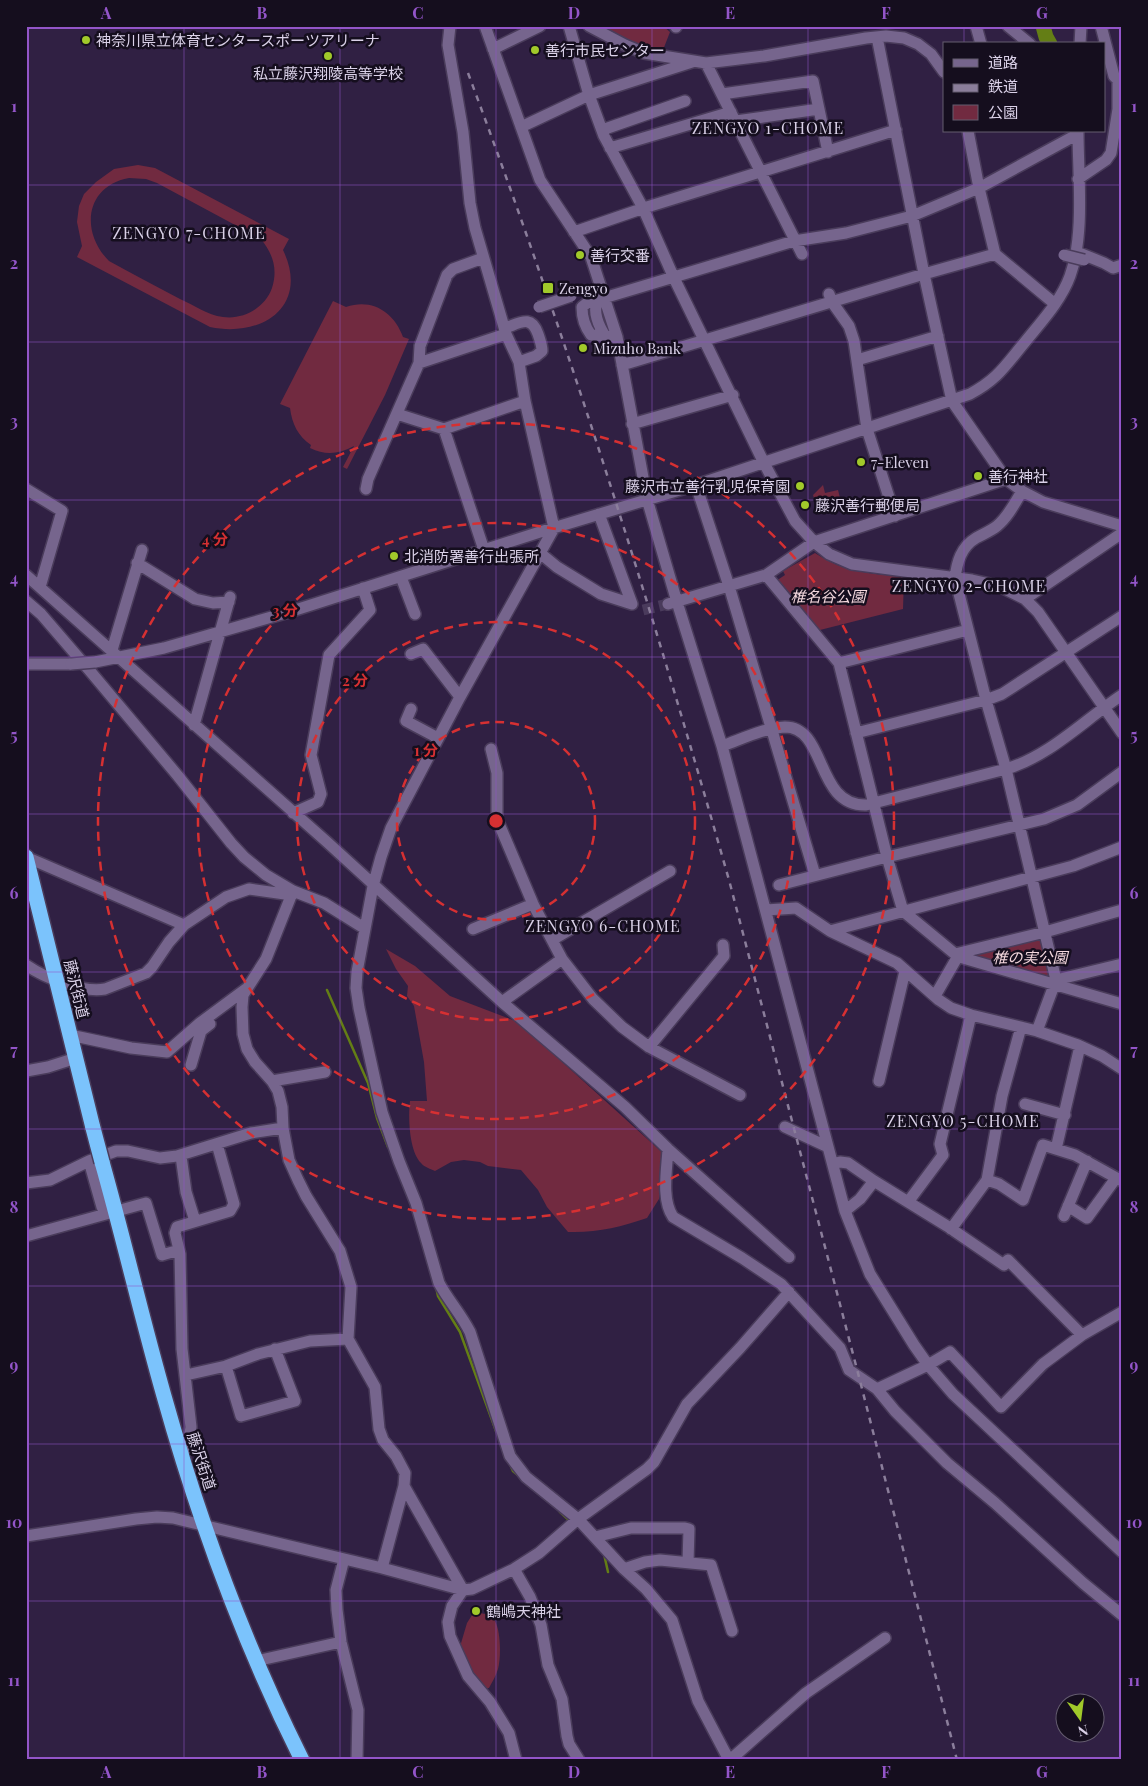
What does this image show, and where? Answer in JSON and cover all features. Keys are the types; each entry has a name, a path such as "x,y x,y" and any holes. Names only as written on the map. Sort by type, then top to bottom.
{"highway":[{"name":"藤沢街道","path":"26,857 93,1128 95,1162 115,1207 163,1395 204,1526 227,1587 256,1661 302,1760"}],"street":[{"path":"450,26 448,45 463,132 470,203 483,258 505,331 519,362 525,401 554,528 438,738 391,828 373,886 364,928 356,988 364,1037 389,1135 416,1203 439,1282 470,1332 510,1456 526,1477 578,1519 624,1569 646,1589 672,1620 698,1701 730,1760 806,1693 885,1638"},
{"path":"485,26 540,180 591,256 611,337 622,365 647,500 672,603 722,746 845,1211 870,1274 914,1345 928,1365 954,1394 1122,1552"},
{"path":"493,50 540,26"},
{"path":"569,26 589,95 610,148 643,208 674,278 706,340 764,463 795,520 814,542 830,554 852,564 999,586 1025,599 1038,612 1122,733"},
{"path":"589,26 625,45 644,52 701,62 734,116 760,173 802,254"},
{"path":"976,26 980,42"},
{"path":"1008,26 1028,42"},
{"path":"1080,42 1081,26"},
{"path":"1101,26 1105,42"},
{"path":"521,127 589,95 701,62 764,56 877,37 904,38 918,44 931,54 943,71"},
{"path":"877,37 912,216 952,400 1006,478 1022,491 1043,502 1122,526"},
{"path":"1078,179 1106,160 1111,153 1120,108 1118,80 1114,76 1106,45"},
{"path":"722,94 814,81 828,152"},
{"path":"602,130 685,101"},
{"path":"610,148 734,116 820,109"},
{"path":"574,232 643,208 896,130"},
{"path":"26,664 95,662 115,654 164,648 401,577 696,485 970,394 986,385 1000,373 1055,304 1070,276 1072,254 1079,225 1078,133 979,188 912,216 846,233 794,241 587,303 582,307 587,330 591,335 611,337"},
{"path":"972,134 979,188 995,254 1055,304"},
{"path":"622,365 706,340 831,298 995,254"},
{"path":"1072,254 1104,263 1113,268 1122,266"},
{"path":"366,489 368,479 419,363 420,346 447,275 452,268 483,258"},
{"path":"539,307 572,296"},
{"path":"831,298 849,326 857,360 867,429 895,516"},
{"path":"419,363 505,331 524,321 532,323 536,327 542,351 536,356 519,362"},
{"path":"857,360 938,336"},
{"path":"632,424 732,395"},
{"path":"397,414 444,429 525,401"},
{"path":"444,429 484,550"},
{"path":"672,603 766,575 814,542 1006,478"},
{"path":"696,485 729,586 815,875"},
{"path":"26,489 62,511 40,587"},
{"path":"1022,491 1004,520 995,528 970,542 964,549 960,555 955,578 986,700 1006,769 1055,982 1037,1031"},
{"path":"600,514 632,604"},
{"path":"1025,599 1122,533"},
{"path":"115,654 137,563 142,550"},
{"path":"540,553 557,567 601,594 632,604 643,610"},
{"path":"137,563 195,599 213,603 230,600 194,725"},
{"path":"26,575 502,1002 625,1107 789,1257"},
{"path":"766,575 839,663 886,856 904,911 956,955 1055,982 1122,1004"},
{"path":"401,577 415,614"},
{"path":"293,813 318,802 321,794 311,755 329,655 370,610 363,588"},
{"path":"26,601 41,614 90,671 231,843 244,857 292,893"},
{"path":"856,733 986,700 1002,694 1122,616"},
{"path":"839,663 968,630"},
{"path":"411,654 423,649 460,698"},
{"path":"722,746 772,729 787,727 795,730 810,741 835,792 860,806 1006,769 1028,761 1122,695"},
{"path":"411,709 406,721 438,738"},
{"path":"491,748 497,773 497,819 533,904 562,959 593,999 622,1027 649,1047 740,1095"},
{"path":"779,885 886,856 1044,819 1077,805 1122,772"},
{"path":"830,931 1073,866 1122,847"},
{"path":"26,857 184,926"},
{"path":"552,940 670,871"},
{"path":"26,966 42,975 81,988 105,989 139,977 152,967 169,942 184,926 226,896 240,891 257,889 292,893 324,904 364,928"},
{"path":"292,893 266,959 245,994 242,1007 243,1034 247,1049 278,1091 282,1106 283,1128 289,1160 306,1196 340,1251 351,1287 348,1339 374,1387 379,1429 383,1440 396,1456 405,1473 404,1486 382,1568"},
{"path":"474,929 533,904"},
{"path":"766,910 796,908 830,931 886,957 951,1008 971,1015 1037,1031 1080,1046 1102,1056 1122,1070"},
{"path":"935,996 956,955 1122,910"},
{"path":"649,1047 724,956 723,945"},
{"path":"502,1002 562,959"},
{"path":"1055,982 1122,964"},
{"path":"879,1080 905,971"},
{"path":"70,1035 131,1048 167,1052 200,1024 245,994"},
{"path":"190,1065 202,1031 245,994"},
{"path":"908,1202 943,1155 940,1144 971,1015"},
{"path":"951,1229 987,1180 1002,1096 1021,1027"},
{"path":"1056,1149 1080,1046"},
{"path":"26,1071 76,1058"},
{"path":"272,1081 325,1072"},
{"path":"1025,1104 1065,1115"},
{"path":"785,1127 828,1147"},
{"path":"26,1184 50,1180 95,1162 116,1151 128,1151 160,1158 181,1156 251,1133 283,1128"},
{"path":"182,1456 188,1446 191,1426 182,1349 179,1250 175,1233 177,1227 230,1211 234,1204 217,1144"},
{"path":"987,1180 999,1184 1023,1200 1043,1146 1075,1155 1087,1161 1119,1179 1086,1218 1066,1211 1087,1161"},
{"path":"668,1148 667,1201 669,1212 673,1218 742,1258 781,1284 840,1348 849,1370 877,1389 895,1411 946,1463 1122,1615"},
{"path":"181,1156 186,1192 195,1221"},
{"path":"833,1164 840,1162 848,1163 1004,1265 1008,1260 1082,1335"},
{"path":"845,1211 860,1199 874,1181"},
{"path":"26,1236 115,1207 146,1203 162,1255 179,1250"},
{"path":"26,1536 157,1517 173,1518 382,1568 463,1590 472,1589 514,1569 539,1553 578,1519 634,1480 654,1462 687,1404 740,1348 788,1292"},
{"path":"877,1389 928,1365 950,1352 1001,1407 1043,1364 1082,1335 1122,1312"},
{"path":"186,1374 226,1366 258,1354 310,1341 348,1339"},
{"path":"226,1366 241,1416 294,1400 275,1350"},
{"path":"404,1486 463,1590"},
{"path":"595,1537 631,1528 689,1529 688,1562"},
{"path":"344,1559 336,1590 337,1610 341,1642 358,1710 357,1760"},
{"path":"624,1569 660,1560 711,1565 732,1631"},
{"path":"514,1569 530,1596 539,1618 548,1665 562,1699 569,1744 579,1760"},
{"path":"463,1590 452,1606 448,1622 450,1636 468,1676 490,1702 509,1733 516,1760"},
{"path":"256,1661 341,1642"}],"green space":[{"path":"596,26 663,26 670,32 663,50 636,44"},
{"path":"138,165 155,168 289,239 283,250 290,270 290,287 285,302 276,314 263,322 247,327 229,329 210,327 77,257 82,246 77,222 79,206 84,194 96,182 114,169","holes":["129,178 146,179 157,183 261,239 269,250 273,262 274,281 269,295 259,307 238,317 223,317 212,314 109,261 94,237 91,224 96,200 103,190 114,183"]},
{"path":"333,301 346,307 365,304 381,309 394,320 403,337 409,339 385,395 347,469 343,467 354,446 332,453 316,451 310,448 311,445 296,429 290,408 280,404"},
{"path":"823,485 825,493 838,490 842,506 819,514 813,495"},
{"name":"椎名谷公園","path":"815,553 837,565 858,571 904,577 903,609 816,631 776,581 785,575 783,571"},
{"name":"椎の実公園","path":"1042,938 1051,979 970,955"},
{"path":"386,949 415,966 450,996 518,1022 665,1155 659,1199 647,1218 608,1229 589,1232 568,1232 547,1207 538,1190 521,1170 488,1166 480,1162 464,1160 451,1162 435,1171 422,1164 414,1150 410,1134 409,1116 410,1101 427,1101 424,1062 414,1006 407,996 408,986 396,969"},
{"path":"474,1612 491,1617 497,1626 500,1645 499,1664 489,1688 481,1689 459,1650 467,1623"}],"waterway":[{"path":"1043,26 1049,42"},
{"path":"327,990 368,1083 377,1118 388,1147"},
{"path":"436,1287 438,1296 460,1332 496,1431"},
{"path":"509,1462 513,1471 520,1477"},
{"path":"560,1512 570,1521"},
{"path":"604,1554 608,1572"}],"tunnel":[{"path":"643,610 668,604"}],"railway":[{"path":"468,73 574,373 639,575 700,778 729,880 957,1760"}],"place":[{"name":"神奈川県立体育センタースポーツアリーナ","path":"86,40"},
{"name":"善行市民センター","path":"535,50"},
{"name":"私立藤沢翔陵高等学校","path":"328,56"},
{"name":"善行交番","path":"580,255"},
{"name":"Zengyo","path":"548,288"},
{"name":"Mizuho Bank","path":"583,348"},
{"name":"7-Eleven","path":"861,462"},
{"name":"善行神社","path":"978,476"},
{"name":"藤沢市立善行乳児保育園","path":"800,486"},
{"name":"藤沢善行郵便局","path":"805,505"},
{"name":"北消防署善行出張所","path":"394,556"},
{"name":"鶴嶋天神社","path":"476,1611"}],"district":[{"name":"ZENGYO 1-CHOME","path":"768,127"},
{"name":"ZENGYO 7-CHOME","path":"189,232"},
{"name":"ZENGYO 2-CHOME","path":"969,585"},
{"name":"ZENGYO 6-CHOME","path":"603,925"},
{"name":"ZENGYO 5-CHOME","path":"963,1120"}]}
